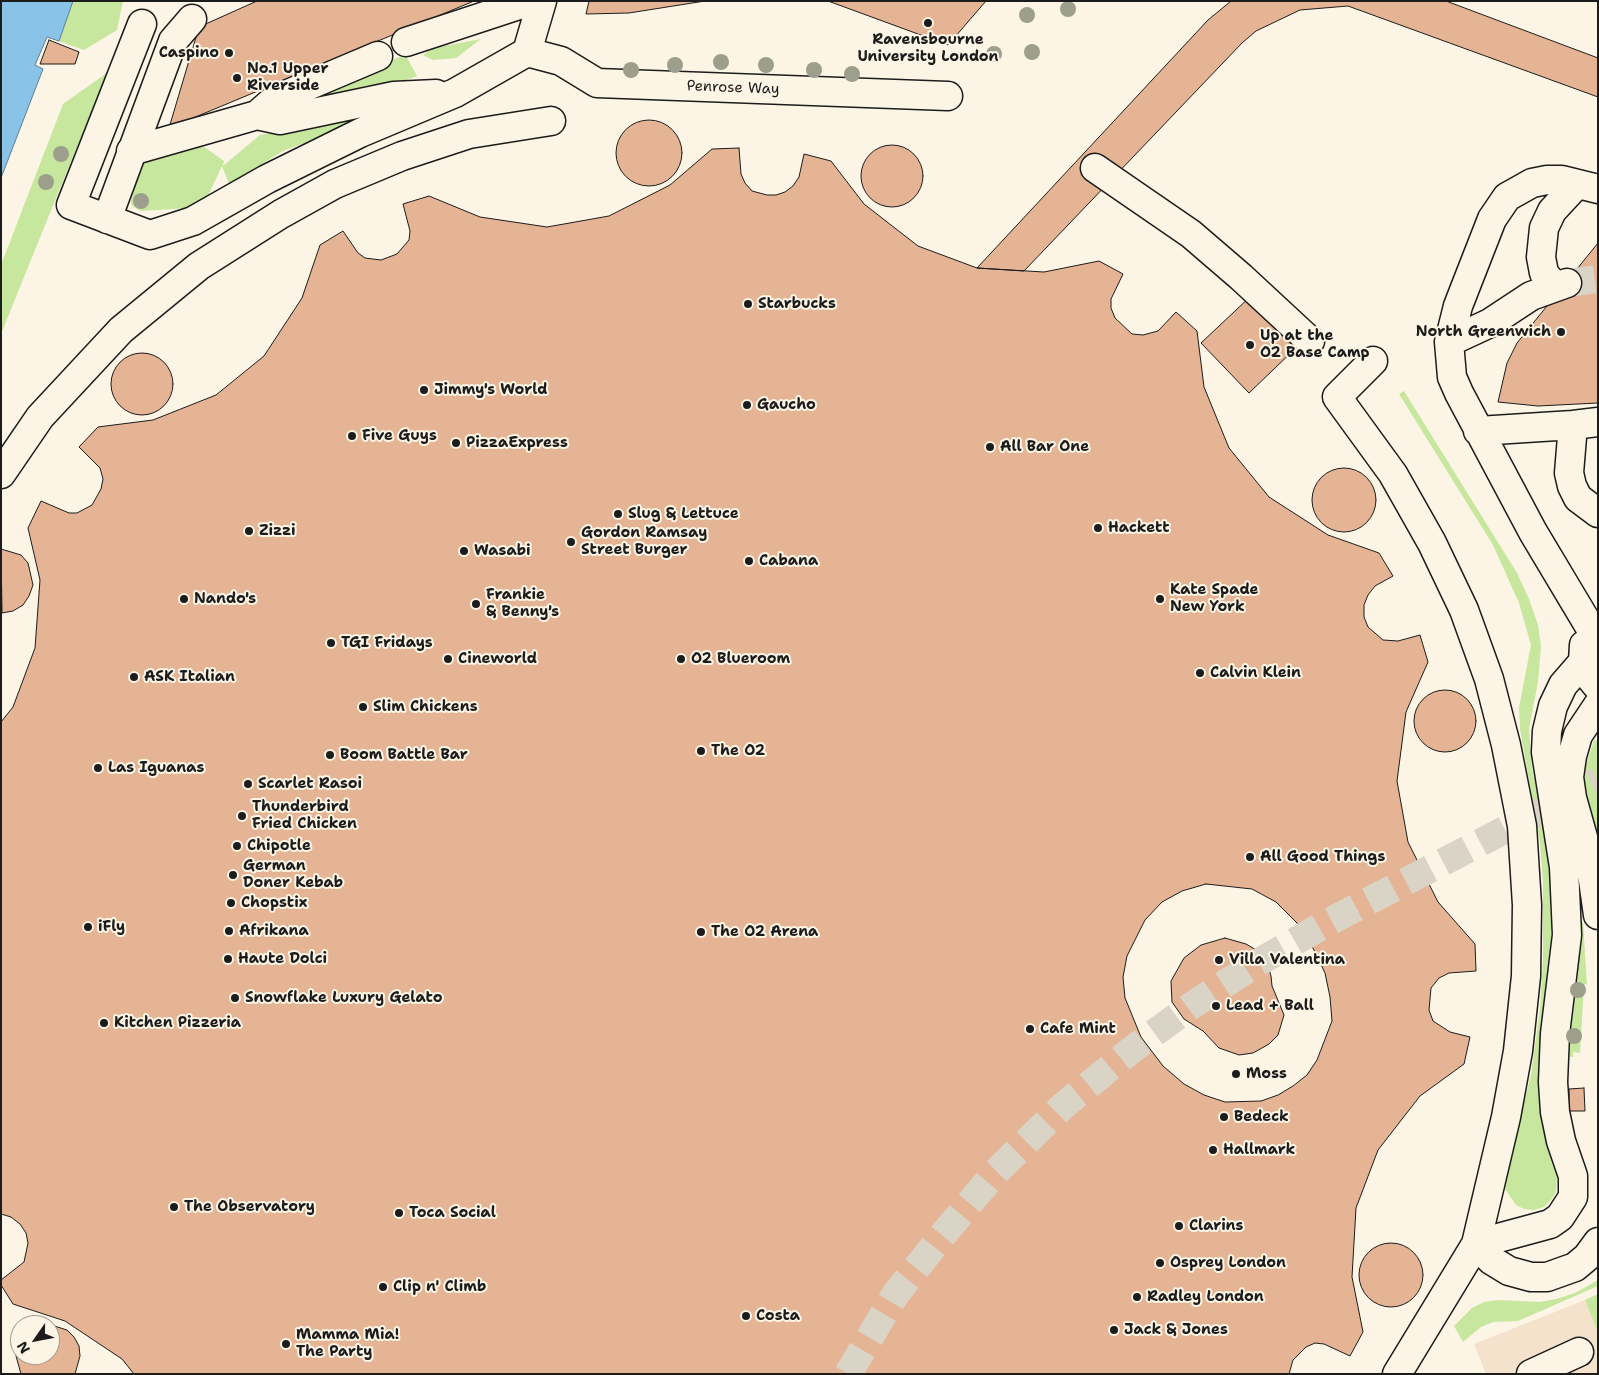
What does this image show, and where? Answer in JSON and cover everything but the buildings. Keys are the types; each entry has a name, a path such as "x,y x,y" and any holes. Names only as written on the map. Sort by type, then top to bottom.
{"street":[{"path":"406,42 531,1"},
{"path":"142,24 71,205 150,235 192,221 267,179 360,133 455,93 526,52 542,1"},
{"path":"107,219 173,41 192,19"},
{"name":"Penrose Way","path":"526,52 561,61 597,84 948,96"},
{"path":"131,151 257,115 274,100 378,56"},
{"path":"257,115 280,120 394,96 455,93"},
{"path":"1,474 40,417 121,330 207,260 280,214 335,184 402,156 469,134 551,121"},
{"path":"1095,168 1191,234 1241,276 1310,341"},
{"path":"1587,186 1562,180 1532,183 1507,197 1492,219 1458,306 1449,342 1452,377 1478,431 1533,532 1595,627 1584,645 1583,662 1588,675 1598,687"},
{"path":"1449,342 1490,323 1531,296 1561,285 1544,273 1541,257 1544,228 1552,211 1587,186"},
{"path":"1373,361 1338,397 1393,474 1432,543 1464,610 1489,680 1506,745 1522,826 1527,913 1526,976 1518,1050 1506,1117 1476,1244 1397,1374"},
{"path":"1478,431 1585,423 1569,473 1572,486 1578,498 1598,513"},
{"path":"1476,1244 1550,1224 1560,1217 1573,1197 1573,1176 1561,1141 1554,1097 1553,1065 1555,1034 1567,935 1564,867 1546,752 1547,731 1553,706 1563,685 1583,662"},
{"path":"1598,705 1578,735 1572,756 1570,777 1572,798 1591,866 1598,915"},
{"path":"1476,1244 1497,1264 1509,1271 1531,1277 1554,1275 1575,1267 1587,1257 1598,1242"},
{"path":"1530,1374 1579,1352"}],"shaded area":[{"path":"1585,1300 1598,1333 1598,1374 1486,1374 1474,1344"}],"green space":[{"path":"1,1 123,1 117,30 84,50 47,37 35,65 43,69 1,178"},
{"path":"481,39 456,58 433,60 423,55 433,48"},
{"path":"405,54 417,76 379,90 276,110 379,67"},
{"path":"108,72 1,334 1,265 63,104"},
{"path":"392,110 283,151 229,184 222,166 207,198 189,208 141,211 132,206 131,201 138,165 145,159 196,147 204,147 224,161 223,166 260,135"},
{"path":"1404,391 1517,573 1538,625 1541,646 1538,682 1529,729 1532,768 1547,842 1550,881 1557,1176 1556,1192 1551,1200 1544,1207 1534,1210 1524,1209 1516,1205 1505,1189 1505,1179 1531,1075 1540,1009 1543,959 1543,881 1540,843 1520,729 1519,708 1531,645 1519,603 1493,545 1399,394"},
{"path":"1594,740 1598,741 1598,844 1583,789 1584,772"},
{"path":"1579,919 1583,923 1587,984 1584,984 1580,1053 1573,1052 1573,1057 1562,1056"},
{"path":"1598,1280 1598,1286 1518,1321 1493,1322 1481,1327 1463,1342 1454,1326 1472,1308 1484,1302 1498,1300 1540,1302 1556,1299 1575,1293"},
{"path":"1598,1294 1598,1333 1585,1300"}],"water":[{"path":"1,1 73,1 59,41 47,37 35,65 43,69 1,178"}],"tunnel":[{"path":"1567,283 1598,279"},
{"path":"848,1374 895,1295 995,1173 1063,1106 1134,1048 1191,1006 1254,965 1327,923 1598,781"}],"place":[{"name":"Ravensbourne University London","path":"928,23"},
{"name":"Caspino","path":"229,53"},
{"name":"No.1 Upper Riverside","path":"237,78"},
{"name":"Starbucks","path":"748,304"},
{"name":"North Greenwich","path":"1561,332"},
{"name":"Up at the O2 Base Camp","path":"1250,345"},
{"name":"Jimmy's World","path":"424,390"},
{"name":"Gaucho","path":"747,405"},
{"name":"Five Guys","path":"352,436"},
{"name":"PizzaExpress","path":"456,443"},
{"name":"All Bar One","path":"990,447"},
{"name":"Slug & Lettuce","path":"618,514"},
{"name":"Hackett","path":"1098,528"},
{"name":"Zizzi","path":"249,531"},
{"name":"Gordon Ramsay Street Burger","path":"571,542"},
{"name":"Wasabi","path":"464,551"},
{"name":"Cabana","path":"749,561"},
{"name":"Nando's","path":"184,599"},
{"name":"Kate Spade New York","path":"1160,599"},
{"name":"Frankie & Benny's","path":"476,604"},
{"name":"TGI Fridays","path":"331,643"},
{"name":"Cineworld","path":"448,659"},
{"name":"O2 Blueroom","path":"681,659"},
{"name":"Calvin Klein","path":"1200,673"},
{"name":"ASK Italian","path":"134,677"},
{"name":"Slim Chickens","path":"363,707"},
{"name":"The O2","path":"701,751"},
{"name":"Boom Battle Bar","path":"330,755"},
{"name":"Las Iguanas","path":"98,768"},
{"name":"Scarlet Rasoi","path":"248,784"},
{"name":"Thunderbird Fried Chicken","path":"242,816"},
{"name":"Chipotle","path":"237,846"},
{"name":"All Good Things","path":"1250,857"},
{"name":"German Doner Kebab","path":"233,875"},
{"name":"Chopstix","path":"231,903"},
{"name":"iFly","path":"88,927"},
{"name":"Afrikana","path":"229,931"},
{"name":"The O2 Arena","path":"701,932"},
{"name":"Haute Dolci","path":"228,959"},
{"name":"Villa Valentina","path":"1219,960"},
{"name":"Snowflake Luxury Gelato","path":"235,998"},
{"name":"Lead + Ball","path":"1216,1006"},
{"name":"Kitchen Pizzeria","path":"104,1023"},
{"name":"Cafe Mint","path":"1030,1029"},
{"name":"Moss","path":"1236,1074"},
{"name":"Bedeck","path":"1224,1117"},
{"name":"Hallmark","path":"1213,1150"},
{"name":"The Observatory","path":"174,1207"},
{"name":"Toca Social","path":"399,1213"},
{"name":"Clarins","path":"1179,1226"},
{"name":"Osprey London","path":"1160,1263"},
{"name":"Clip n' Climb","path":"383,1287"},
{"name":"Radley London","path":"1137,1297"},
{"name":"Costa","path":"746,1316"},
{"name":"Jack & Jones","path":"1114,1330"},
{"name":"Mamma Mia! The Party","path":"286,1344"}]}
